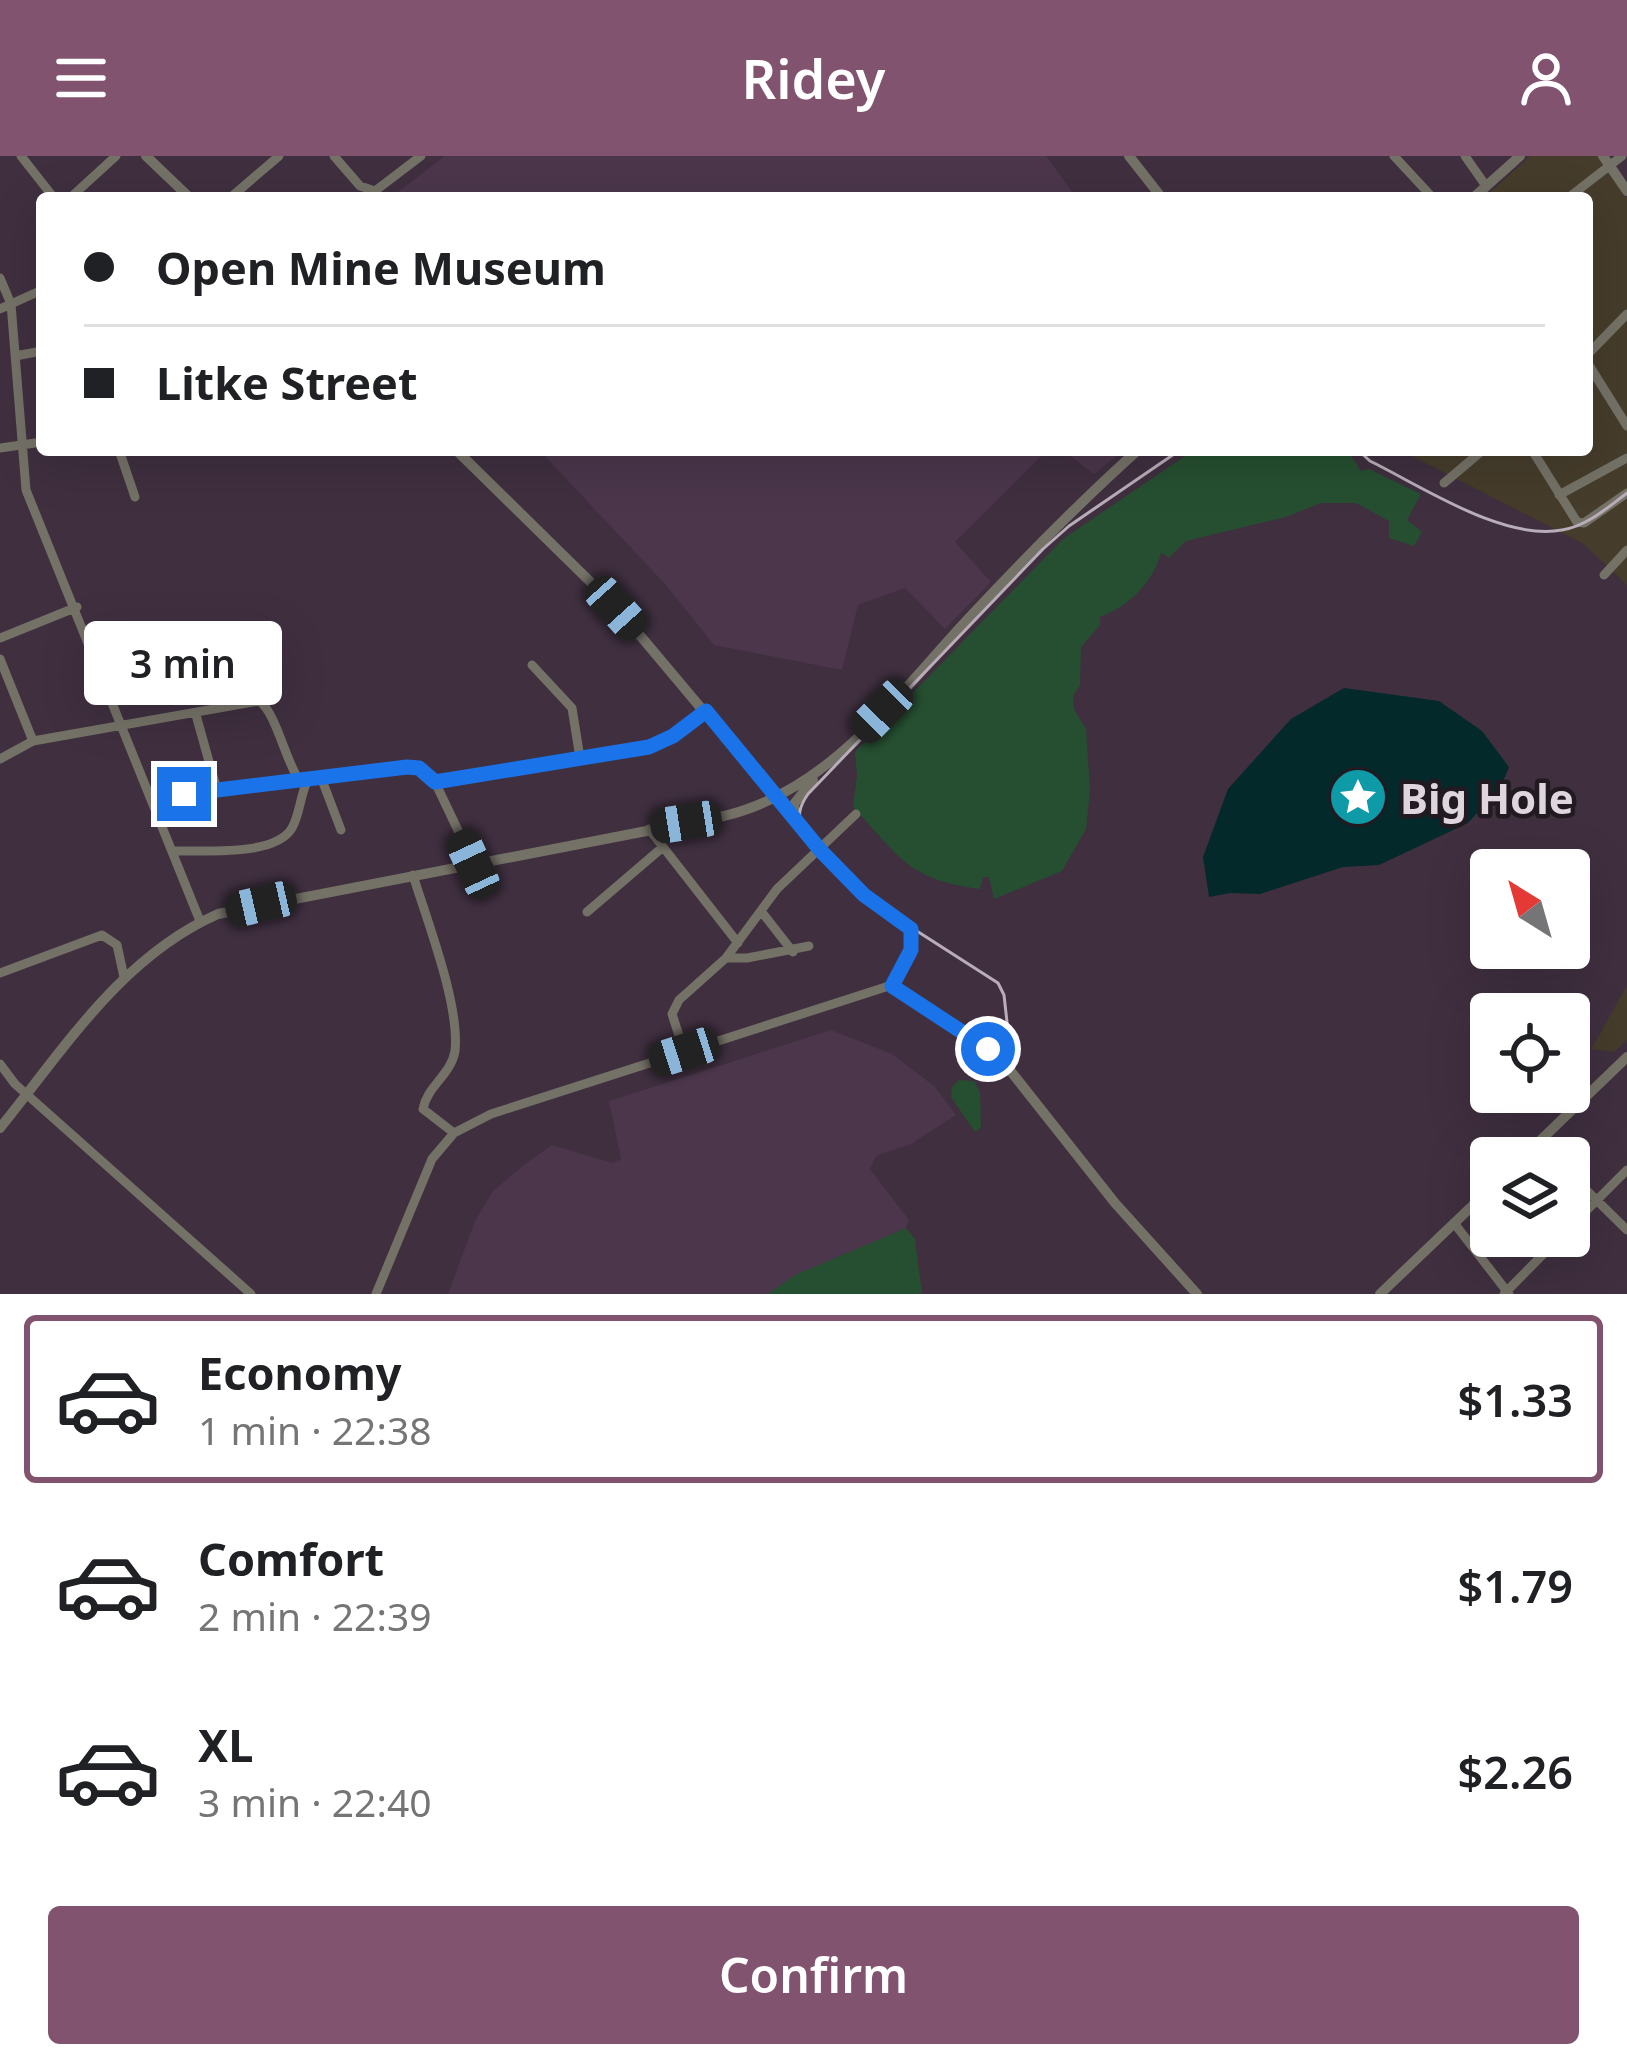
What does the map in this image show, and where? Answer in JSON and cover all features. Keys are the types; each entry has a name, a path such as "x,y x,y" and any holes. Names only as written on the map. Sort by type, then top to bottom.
{"street":[{"path":"21,156 49,192"},
{"path":"77,192 116,156"},
{"path":"146,156 184,192"},
{"path":"237,192 279,156"},
{"path":"334,156 360,185 374,191 421,156"},
{"path":"1129,156 1157,192"},
{"path":"1394,156 1427,192"},
{"path":"1465,156 1486,186"},
{"path":"1480,192 1520,156"},
{"path":"1574,192 1606,160 1622,156"},
{"path":"1606,160 1627,191"},
{"path":"0,278 14,356 26,490 200,921"},
{"path":"5,306 36,293"},
{"path":"1593,351 1627,314"},
{"path":"14,356 36,352"},
{"path":"1593,368 1627,426"},
{"path":"0,448 36,443"},
{"path":"120,456 135,497"},
{"path":"376,1294 432,1159 454,1133 491,1114 892,986 911,950 911,929 864,895 821,851 616,608 462,456"},
{"path":"795,822 794,804 799,796 1029,554 1132,456"},
{"path":"1444,483 1476,456"},
{"path":"1535,456 1574,520 1584,523 1627,493"},
{"path":"1558,495 1627,458"},
{"path":"1604,575 1627,550"},
{"path":"0,638 76,607"},
{"path":"0,658 33,741"},
{"path":"532,665 572,709 580,758"},
{"path":"0,759 33,741 262,701 270,710 286,761 303,782 296,822 276,843 172,851"},
{"path":"435,782 663,742 706,711"},
{"path":"196,715 217,790"},
{"path":"0,1128 124,977 200,921 304,894 724,816 775,799 837,757"},
{"path":"152,797 419,768 435,782 473,864"},
{"path":"322,780 341,830"},
{"path":"684,1052 673,1007 726,958 787,879 856,814"},
{"path":"649,828 738,943"},
{"path":"586,912 663,847"},
{"path":"413,875 441,966 455,1047 452,1061 426,1096 423,1108 454,1133"},
{"path":"761,911 793,952"},
{"path":"0,973 102,935 117,945 124,977"},
{"path":"726,958 793,952 809,946"},
{"path":"892,986 1005,1064 1115,1203 1197,1294"},
{"path":"1543,1137 1627,1058"},
{"path":"0,1064 15,1084 250,1294"},
{"path":"1590,1207 1627,1170"},
{"path":"1590,1193 1627,1230"},
{"path":"1380,1294 1470,1208"},
{"path":"1454,1223 1507,1293 1541,1257"}],"shaded area":[{"path":"445,156 1046,156 1073,192 398,192"},
{"path":"1530,156 1598,156 1627,198 1627,585 1582,543 1412,456 1593,456 1593,192 1491,192"},
{"path":"545,456 1041,456 955,542 991,582 945,629 905,588 858,605 842,670 714,645 665,584"},
{"path":"1070,456 1116,456 1094,474"},
{"path":"1344,688 1439,701 1482,731 1509,767 1501,786 1468,823 1379,865 1343,867 1260,894 1209,897 1203,857 1228,789 1291,719"},
{"path":"1627,986 1627,1040 1614,1052 1591,1049"},
{"path":"831,1030 892,1054 934,1086 956,1115 911,1144 876,1156 870,1169 909,1220 906,1228 795,1275 768,1294 448,1294 475,1221 493,1191 525,1164 552,1145 613,1163 621,1159 609,1101"}],"green space":[{"path":"1185,456 1351,456 1361,471 1369,469 1421,494 1407,520 1422,532 1414,546 1389,538 1389,521 1356,503 1321,503 1286,517 1186,541 1169,558 1161,553 1145,584 1130,600 1100,617 1100,625 1081,647 1080,685 1073,696 1074,709 1086,729 1090,790 1086,829 1062,871 994,899 989,877 983,877 980,889 956,885 920,872 895,853 853,807 855,752 1063,539"},
{"path":"959,1080 974,1081 980,1092 981,1127 975,1132 951,1097"},
{"path":"906,1228 915,1239 922,1294 768,1294 795,1275"}],"tram line":[{"path":"1008,1031 998,983 870,901 805,831 801,808 808,794 1043,549 1171,456"},
{"path":"1365,456 1438,497 1515,528 1571,528 1627,493"}],"place":[{"name":"Big Hole","path":"1358,797"}],"route":[{"path":"184,794 407,767 429,773 435,782 649,747 706,711 821,851 870,901 911,929 911,950 892,986 988,1049"}]}
